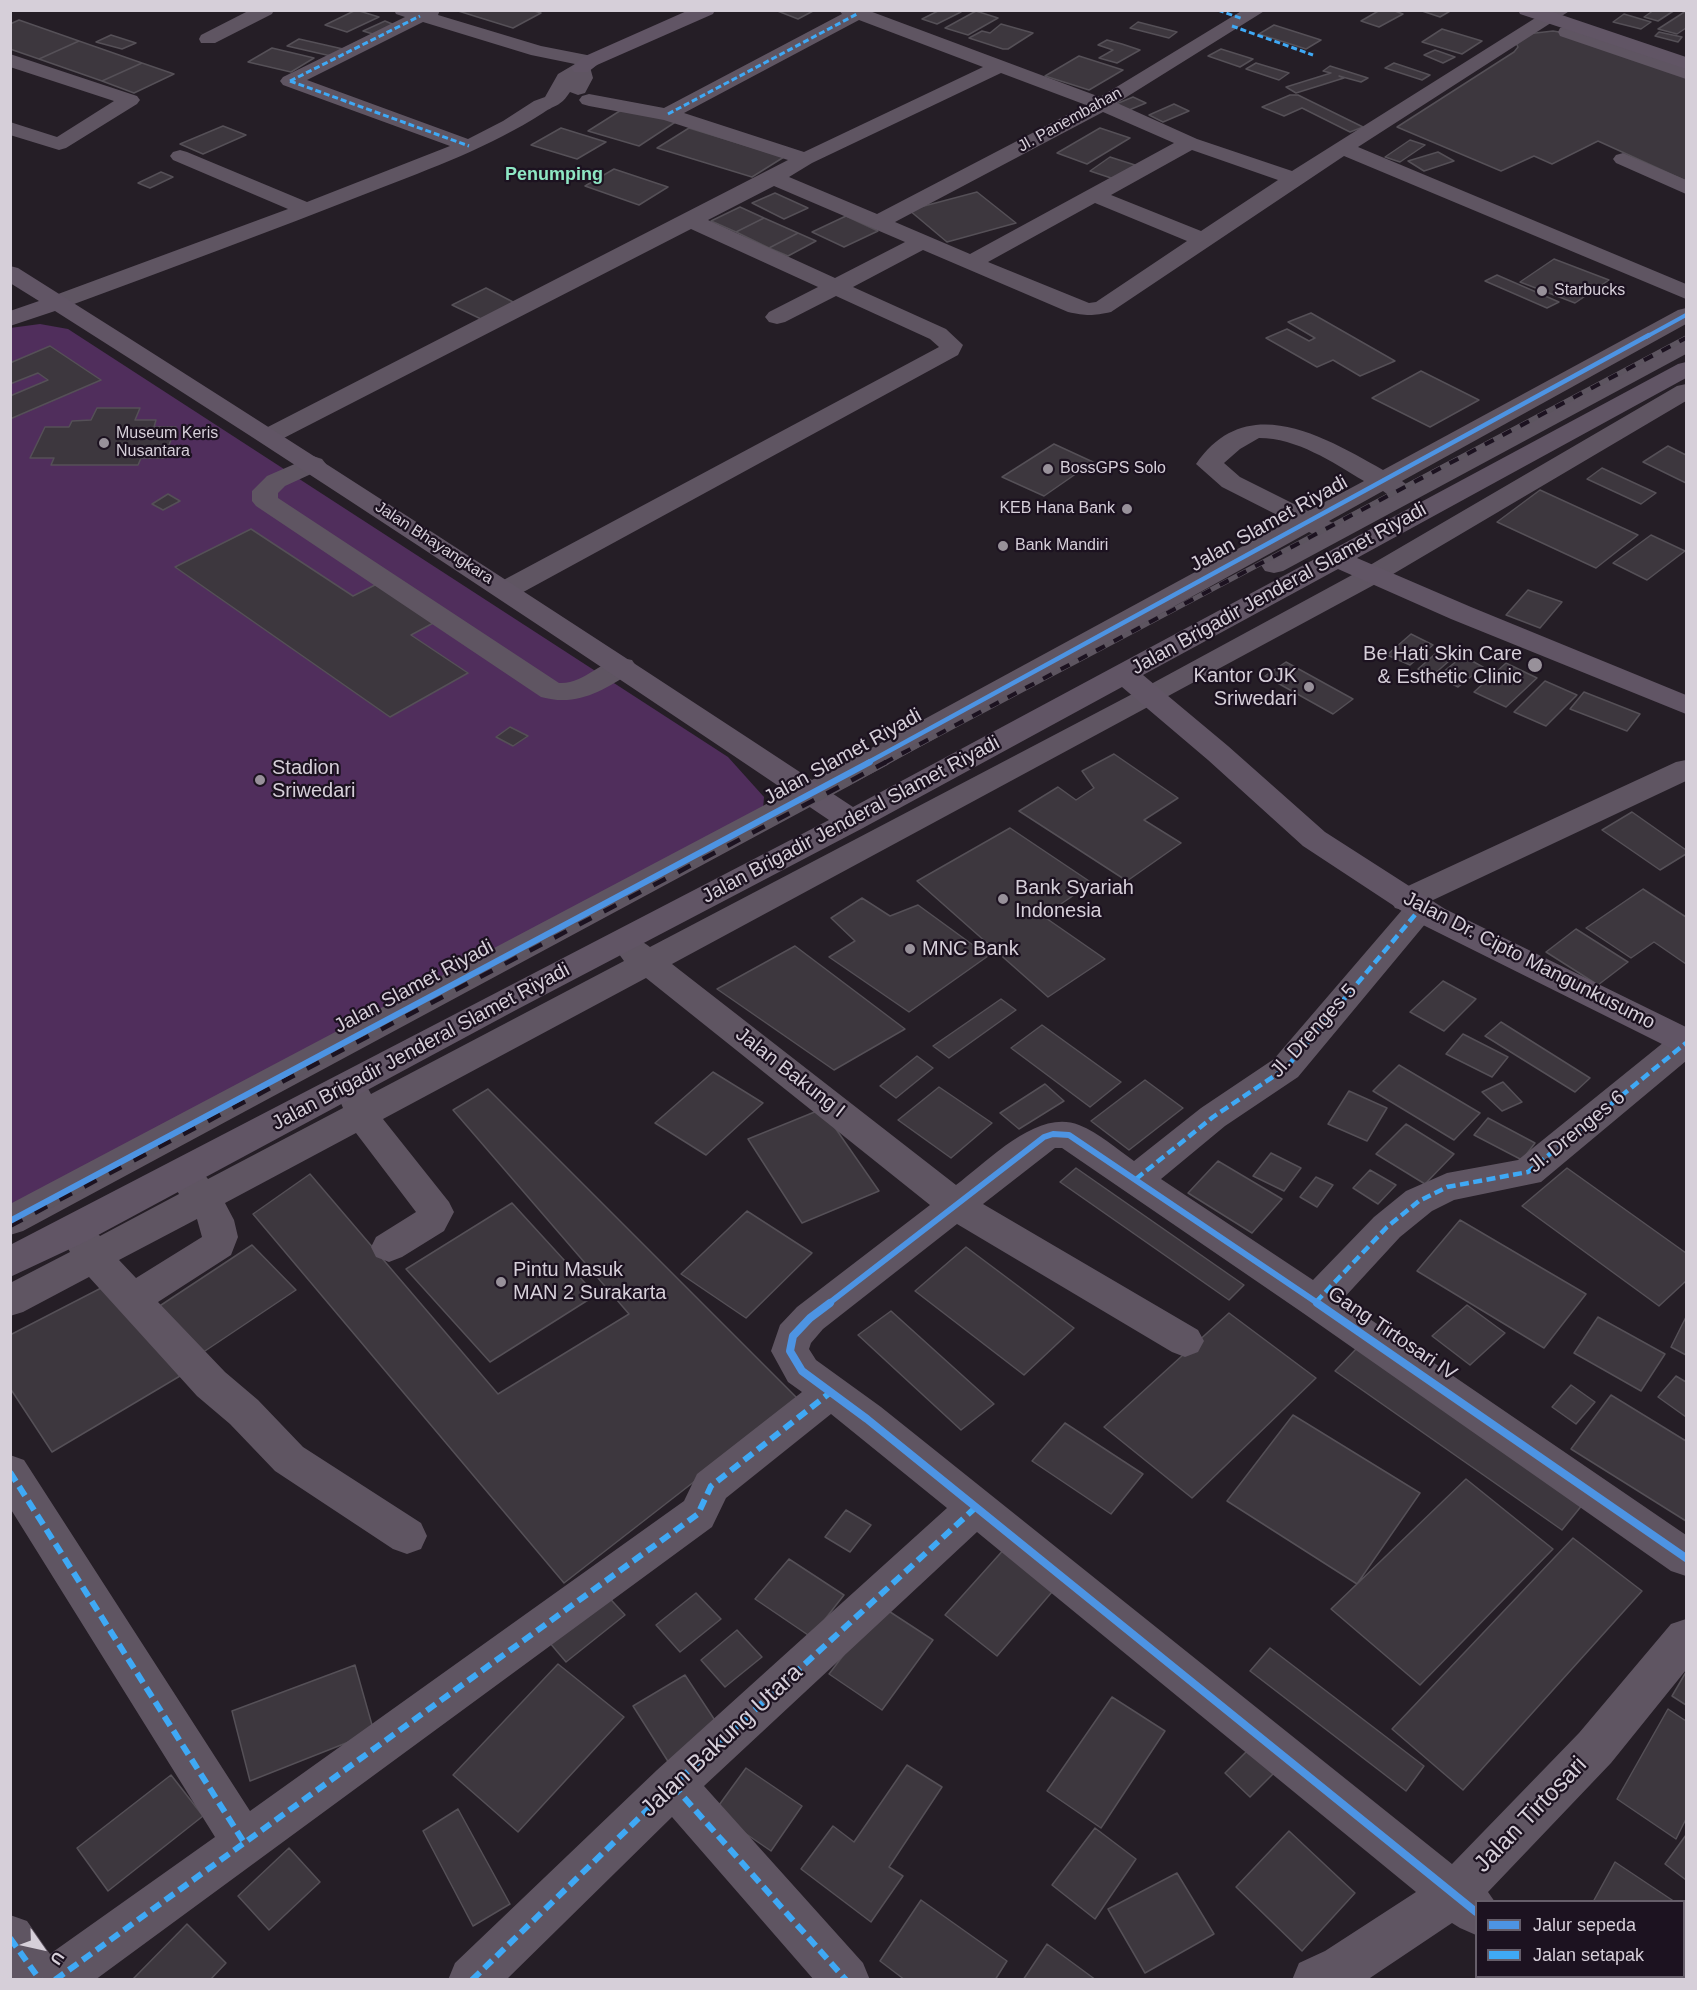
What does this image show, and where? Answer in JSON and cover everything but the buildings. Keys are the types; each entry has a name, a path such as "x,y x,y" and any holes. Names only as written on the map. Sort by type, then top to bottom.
{"main road":[{"path":"586,64 706,10"},
{"path":"1527,10 1556,14 1575,26 1686,63"},
{"name":"Jalan Bhayangkara","path":"10,273 313,464 622,666 830,806"},
{"path":"10,319 58,302"},
{"name":"Jalan Brigadir Jenderal Slamet Riyadi","path":"356,1099 621,941 830,806 1124,674 1406,494 1686,369"},
{"path":"1334,539 1374,574 1461,613 1686,705"},
{"name":"Jalan Dr. Cipto Mangunkusumo","path":"1124,674 1314,838 1413,905 1686,1042"},
{"path":"10,1262 84,1243"}],"street":[{"path":"208,39 266,10"},
{"path":"1218,10 1250,15"},
{"path":"58,302 221,243 468,146 510,125 550,112 569,97 583,78 586,64 418,12 290,81 468,146"},
{"path":"668,114 852,12 1102,104 1190,142 1294,179"},
{"path":"773,178 1076,307 1089,310 1103,307 1294,179 1556,14"},
{"name":"Jl. Panembahan","path":"879,222 1102,104 1250,15"},
{"path":"1575,26 1567,32 1686,73"},
{"path":"10,60 127,98 130,102 59,144 10,128"},
{"path":"269,436 773,178 805,159 998,67"},
{"path":"569,97 629,105 668,114 805,159"},
{"path":"971,262 1190,142"},
{"path":"1342,148 1686,292"},
{"path":"180,156 306,209"},
{"path":"1623,159 1686,188"},
{"path":"1095,196 1203,240"},
{"path":"506,590 950,350 951,345 938,334 690,220"},
{"path":"777,317 924,241"},
{"name":"Jalan Slamet Riyadi","path":"10,1221 830,806 1334,539 1686,315"},
{"path":"1334,539 1231,482 1209,464 1230,443 1258,431 1294,435 1406,494 1686,345"},
{"path":"10,1301 84,1243 356,1099 648,962 1150,696 1374,574 1686,392"},
{"path":"313,464 276,481 265,491 265,501 551,691 566,694 582,691 622,666"},
{"path":"1413,905 1686,769"},
{"path":"10,1240 830,806"},
{"name":"Jl. Drenges 5","path":"1136,1179 1204,1123 1286,1068 1413,905"},
{"name":"Jalan Bakung I","path":"621,941 957,1206 1185,1341"},
{"name":"Jl. Drenges 6","path":"1316,1302 1387,1227 1419,1201 1447,1187 1528,1172 1686,1042"},
{"path":"356,1099 377,1138 436,1212 431,1221 389,1247"},
{"name":"Gang Tirtosari IV","path":"957,1206 1044,1137 1062,1134 1078,1139 1686,1558"},
{"path":"132,1299 218,1245 220,1232 193,1185"},
{"path":"957,1206 810,1318 793,1336 790,1351 802,1371 976,1507 1466,1903"},
{"path":"84,1243 132,1299 211,1384 244,1412 289,1460 407,1536"},
{"path":"55,1980 698,1514 711,1486 831,1392"},
{"path":"10,1472 244,1844"},
{"name":"Jalan Bakung Utara","path":"472,1980 673,1785 976,1507"},
{"name":"Jalan Tirtosari","path":"1316,1980 1466,1903 1686,1638"},
{"path":"673,1785 846,1980"},
{"path":"10,1938 40,1980"}],"shaded area":[{"name":"Stadion Sriwedari","path":"40,324 68,329 728,757 764,797 763,809 11,1207 10,328"}],"railway":[{"path":"884,763 1686,338"},
{"path":"10,1226 886,762"}],"marked path":[{"path":"1218,10 1243,19"},
{"path":"668,114 857,14"},
{"path":"290,81 420,16"},
{"path":"1232,26 1313,55"},
{"path":"290,81 469,146"},
{"path":"1136,1179 1213,1117 1286,1068 1420,909"},
{"path":"1316,1302 1387,1227 1419,1201 1447,1187 1528,1172 1686,1043"},
{"path":"55,1980 698,1514 711,1486 831,1392"},
{"path":"10,1472 245,1844"},
{"path":"472,1980 673,1785 976,1507"},
{"path":"673,1785 846,1980"},
{"path":"10,1938 40,1980"}],"cycle path":[{"path":"10,1221 838,779 1686,315"},
{"path":"1475,1911 867,1419 802,1371 790,1351 793,1336 810,1318 1044,1137 1053,1134 1069,1135 1316,1302 1686,1558"}],"place":[{"name":"Starbucks","path":"1542,291"},
{"name":"Museum Keris Nusantara","path":"104,443"},
{"name":"BossGPS Solo","path":"1048,469"},
{"name":"KEB Hana Bank","path":"1127,509"},
{"name":"Bank Mandiri","path":"1003,546"},
{"name":"Be Hati Skin Care & Esthetic Clinic","path":"1535,665"},
{"name":"Kantor OJK Sriwedari","path":"1309,687"},
{"name":"Stadion Sriwedari","path":"260,780"},
{"name":"Bank Syariah Indonesia","path":"1003,899"},
{"name":"MNC Bank","path":"910,949"},
{"name":"Pintu Masuk MAN 2 Surakarta","path":"501,1282"}],"district":[{"name":"Penumping","path":"554,175"}]}
